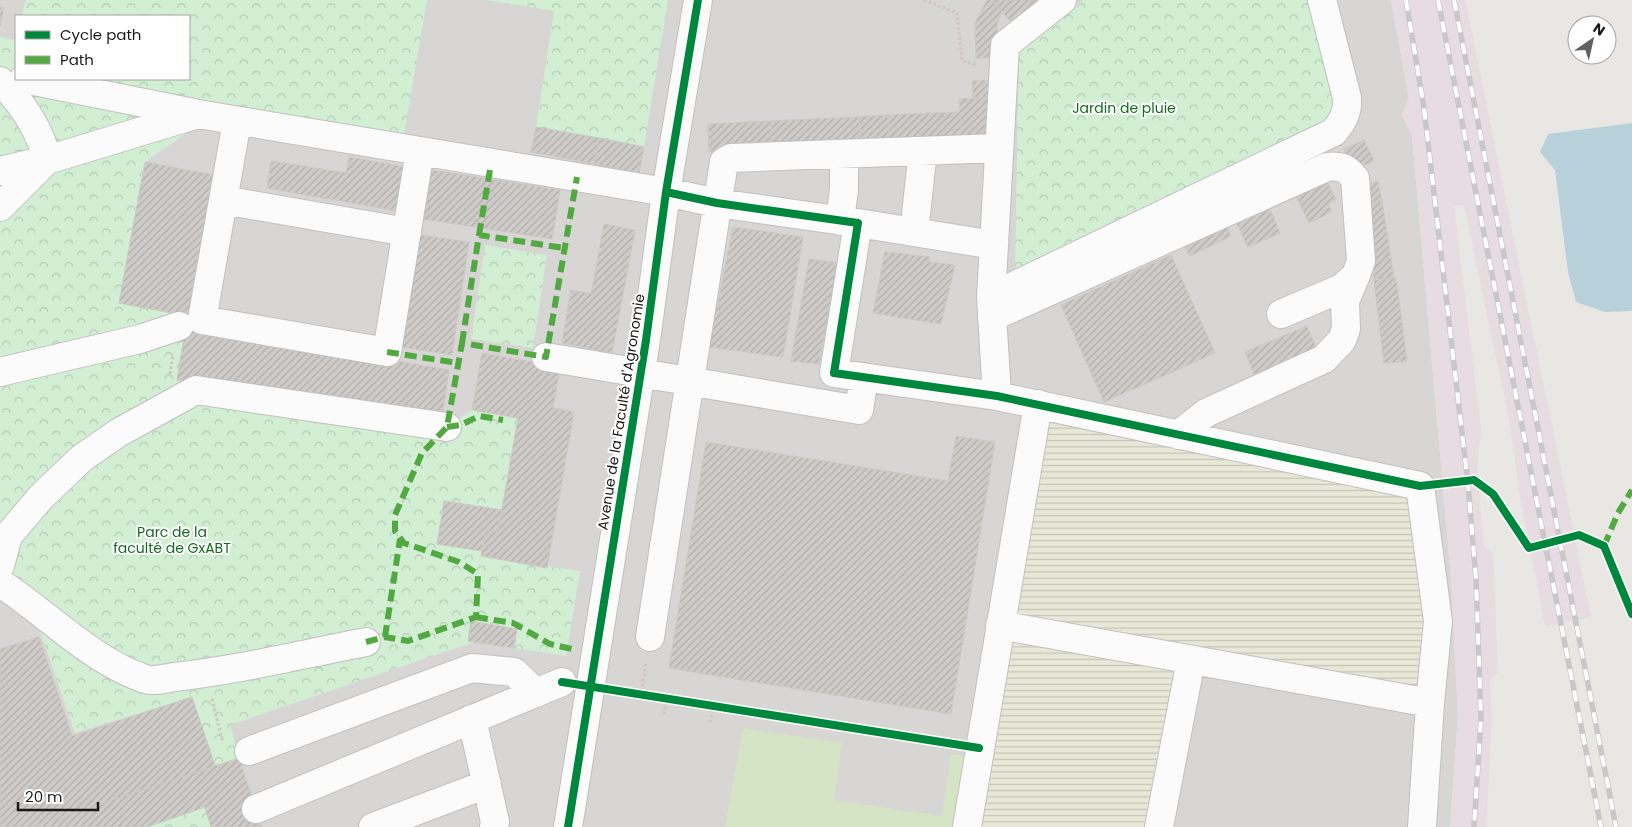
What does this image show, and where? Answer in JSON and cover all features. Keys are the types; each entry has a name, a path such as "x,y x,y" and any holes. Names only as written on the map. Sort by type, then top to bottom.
{"street":[{"name":"Avenue de la Faculté d'Agronomie","path":"568,827 666,192 698,0"},
{"path":"997,396 992,307 1004,45 1062,0"},
{"path":"992,307 1334,132 1345,117 1348,108 1322,0"},
{"path":"0,74 15,77"},
{"path":"29,80 198,114 666,192 717,203 994,245"},
{"path":"0,81 24,109 44,147 47,160"},
{"path":"0,171 47,160 198,114"},
{"path":"238,121 202,320 377,351 387,352 420,152"},
{"path":"650,637 688,381 724,162 731,158 999,148"},
{"path":"914,232 923,151"},
{"path":"844,154 844,189 849,222 834,373 997,396 1420,486 1438,621 1430,703 1422,827"},
{"path":"0,207 47,160"},
{"path":"992,307 1328,167 1338,165 1346,169 1355,178 1361,261 1345,301 1346,329 1342,340 1324,359 1206,413 1178,435"},
{"path":"223,200 407,232"},
{"path":"1281,314 1342,288 1356,274"},
{"path":"0,372 140,339 179,326"},
{"path":"546,357 859,410 864,377"},
{"path":"0,566 8,536 41,497 82,458 118,433 196,390 448,427"},
{"path":"967,827 1038,404"},
{"path":"0,583 24,598 55,625 108,661 147,680 206,674 366,642"},
{"path":"1000,625 1430,703"},
{"path":"1159,827 1191,660"},
{"path":"249,751 472,668 514,672 536,693"},
{"path":"256,809 562,682"},
{"path":"472,719 495,822 494,827"},
{"path":"373,827 487,784"}],"path":[{"path":"924,0 956,13 962,61 1003,71"},
{"path":"163,408 179,326"},
{"path":"649,697 637,695 650,637"},
{"path":"206,674 222,743"},
{"path":"658,699 676,702"},
{"path":"664,714 667,700"},
{"path":"704,706 723,709"},
{"path":"710,722 714,707"}],"shaded area":[{"path":"0,0 1391,0 1409,99 1402,115 1412,136 1451,579 1458,717 1450,827 0,827"},
{"path":"427,0 486,0 554,11 531,155 405,135"},
{"path":"839,0 891,0 910,3 899,91 827,80"},
{"path":"1391,0 1465,0 1591,617 1545,626 1519,491 1509,418 1464,205 1454,206 1481,428 1477,468 1484,547 1493,553 1498,672 1490,679 1492,720 1486,827 1450,827 1458,717 1451,579 1412,136 1402,115 1409,98"},
{"path":"277,147 326,155 324,167 275,159"},
{"path":"269,192 324,202 322,215 267,205"},
{"path":"347,205 395,213 393,227 345,219"},
{"path":"230,210 398,239 381,340 213,310"},
{"path":"32,617 39,637 0,649 0,628"},
{"path":"474,642 566,656 538,827 262,827 229,725"},
{"path":"619,706 743,728 725,827 597,827"},
{"path":"843,738 951,754 943,816 834,800"}],"green space":[{"name":"Parc de la faculté de GxABT","path":"26,0 427,0 404,135 232,115 192,129 145,162 119,303 189,317 177,380 447,427 472,410 518,418 502,510 444,501 437,544 482,551 482,556 580,571 566,656 474,642 230,725 239,758 215,766 192,697 75,733 41,634 24,598 0,583 0,37 14,40 15,37 15,80 190,80 190,15 21,15"},
{"path":"486,0 668,0 644,147 536,127 554,11"},
{"name":"Jardin de pluie","path":"1083,0 1315,0 1342,109 1335,125 1015,275 1019,51"},
{"path":"485,245 547,255 533,348 471,339"},
{"path":"1041,417 1412,495 1428,626 1425,682 1414,693 1008,621"},
{"path":"1006,636 1183,669 1151,827 977,827"},
{"path":"743,728 842,743 834,800 942,816 951,754 972,757 961,827 725,827"},
{"path":"205,807 211,827 147,827"}],"water":[{"path":"1632,123 1632,311 1605,312 1576,302 1568,272 1555,170 1540,152 1548,134"}],"building":[{"path":"987,0 992,0 1002,12 997,24 998,58 976,58 975,23"},
{"path":"992,0 1037,0 1011,22"},
{"path":"0,7 4,8 0,26"},
{"path":"993,80 994,97 973,98 972,81"},
{"path":"994,97 997,139 962,141 959,99"},
{"path":"960,112 962,141 890,144 888,115"},
{"path":"888,115 889,139 861,140 859,117"},
{"path":"859,117 861,144 772,149 771,121"},
{"path":"771,121 772,149 709,152 708,124"},
{"path":"536,127 599,138 594,164 531,152"},
{"path":"599,138 644,147 639,173 594,164"},
{"path":"1364,140 1374,161 1353,170 1344,149"},
{"path":"349,157 405,167 397,211 267,188 271,161 346,173"},
{"path":"145,162 213,175 188,316 119,303"},
{"path":"425,169 560,190 552,239 417,218"},
{"path":"1325,177 1336,200 1328,204 1332,212 1309,223 1294,192"},
{"path":"1378,182 1382,201 1362,204 1359,185"},
{"path":"1382,201 1394,278 1374,280 1362,204"},
{"path":"1270,209 1280,233 1248,247 1237,224"},
{"path":"604,224 635,230 612,353 562,343 571,290 591,294"},
{"path":"733,227 803,237 783,357 709,347"},
{"path":"1227,227 1231,236 1190,256 1185,247"},
{"path":"413,234 469,242 452,355 397,346"},
{"path":"885,252 930,257 929,262 955,265 941,324 873,313"},
{"path":"1171,255 1215,353 1104,402 1061,305"},
{"path":"809,259 838,263 819,364 791,361"},
{"path":"1396,278 1407,361 1384,363 1374,280"},
{"path":"186,325 449,370 441,424 177,380"},
{"path":"1307,326 1316,348 1254,374 1245,352"},
{"path":"482,353 560,367 553,408 574,412 547,568 481,556 486,531 498,532 518,418 472,410"},
{"path":"956,436 995,442 951,714 669,668 706,442 948,481"},
{"path":"444,501 502,510 498,532 486,531 482,551 437,544"},
{"path":"471,621 517,629 514,648 468,641"},
{"path":"39,637 72,736 192,697 215,766 31,827 0,827 0,649"},
{"path":"239,758 262,827 211,827 205,807 147,827 31,827"}],"railway":[{"path":"1406,0 1424,108 1468,484 1476,579 1481,719 1474,827"},
{"path":"1438,0 1601,827"},
{"path":"1454,0 1616,827"}],"marked path":[{"path":"479,235 491,164"},
{"path":"366,642 385,637 408,641 476,617 478,574 459,562 404,543 395,531 395,515 422,453 447,427 462,343 546,357 577,177"},
{"path":"462,343 479,235 564,248"},
{"path":"387,352 458,363"},
{"path":"447,427 461,425 479,416 503,420"},
{"path":"1604,546 1618,513 1632,490"},
{"path":"385,637 400,539"},
{"path":"476,617 513,623 550,644 576,650"}],"cycle path":[{"path":"568,827 646,340 666,192 698,0"},
{"path":"666,192 717,203 858,223 834,373 997,396 1420,486 1474,480 1493,494 1529,548 1579,535 1604,546 1632,614"},
{"path":"562,682 979,748"}]}
